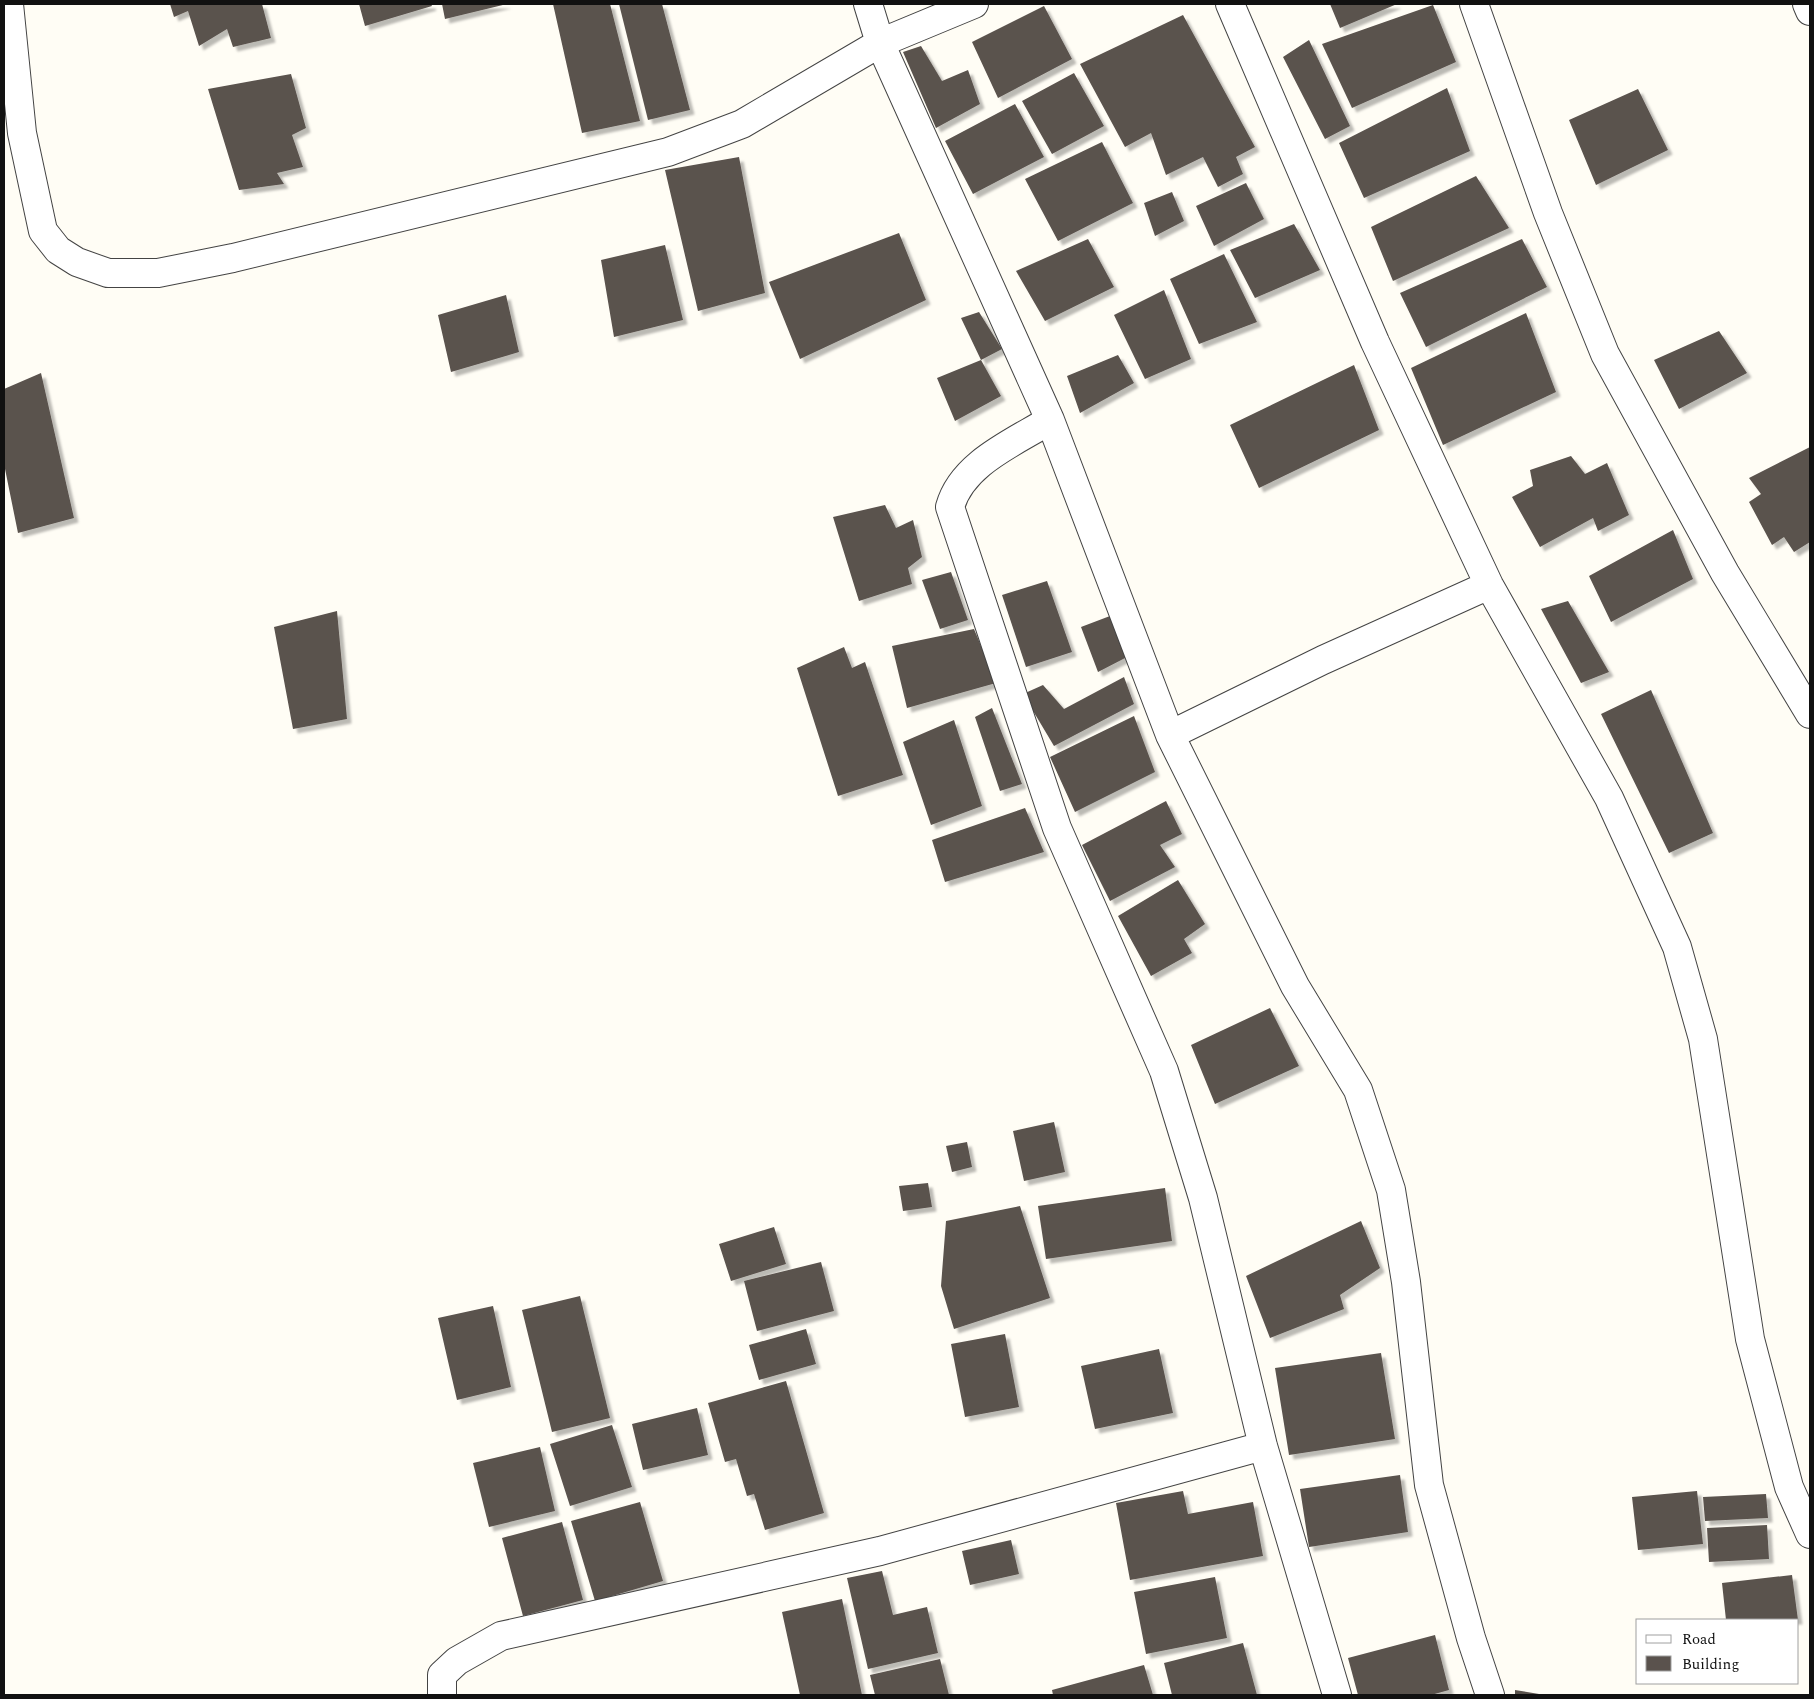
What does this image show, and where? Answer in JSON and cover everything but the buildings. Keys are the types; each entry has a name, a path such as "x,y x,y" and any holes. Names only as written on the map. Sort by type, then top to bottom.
{"street":[{"path":"9,4 22,133 43,230 58,250 77,262 108,272 158,273 233,258 668,152 742,124 880,43 974,4"},
{"path":"868,4 880,43 1050,420 1170,735 1295,986 1358,1090 1391,1190 1406,1282 1429,1485 1471,1638 1490,1695"},
{"path":"1230,4 1375,342 1489,585 1609,798 1677,947 1703,1038 1750,1339 1800,1484 1810,1534"},
{"path":"1474,4 1548,214 1605,354 1725,573 1810,714"},
{"path":"1806,4 1810,11"},
{"path":"1050,420 990,457 964,480 954,495 950,507 1057,828 1164,1071 1203,1198 1263,1446 1337,1695"},
{"path":"1170,735 1323,660 1489,585"},
{"path":"442,1695 442,1675 457,1661 501,1636 880,1551 1263,1446"}]}
